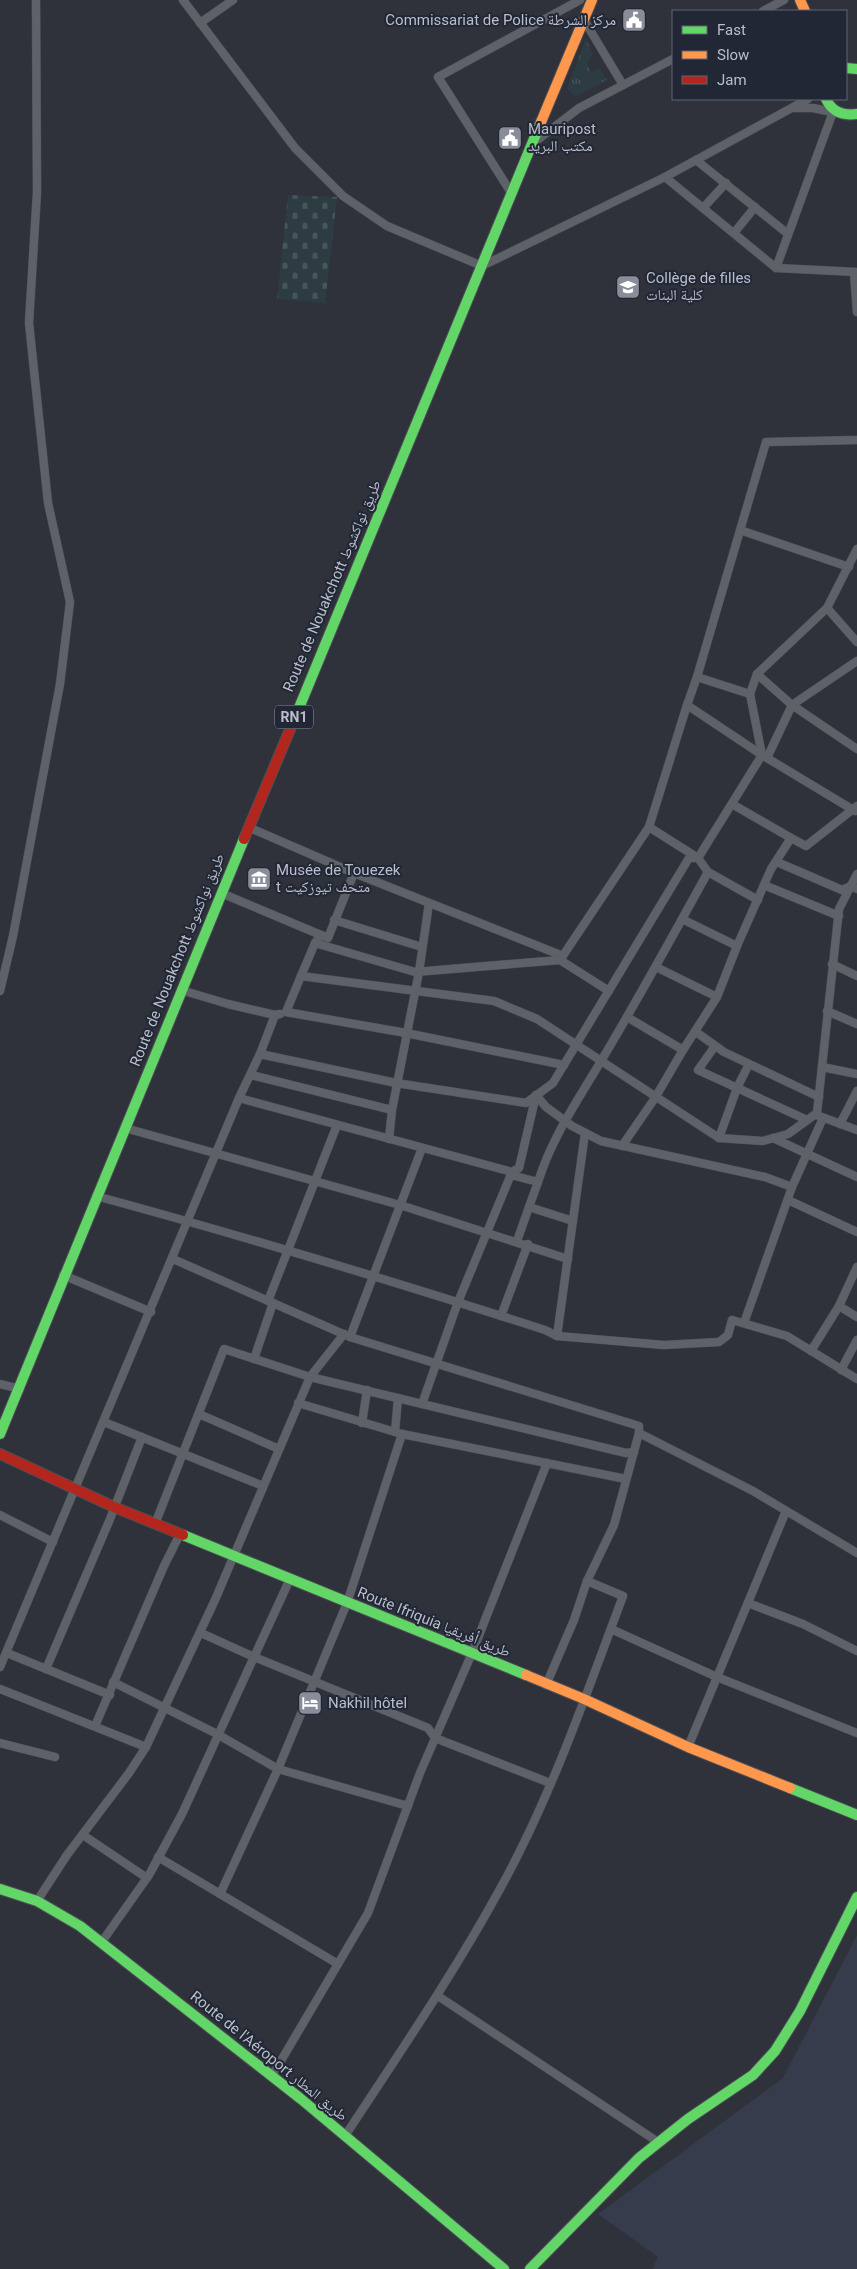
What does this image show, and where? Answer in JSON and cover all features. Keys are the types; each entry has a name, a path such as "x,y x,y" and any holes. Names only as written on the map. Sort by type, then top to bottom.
{"main road":[{"name":"Route de Nouakchott طريق نواكشوط","path":"0,1434 20,1389 63,1275 221,892 592,0"},
{"path":"827,100 833,110 845,114 857,122"},
{"name":"Route Ifriquia طريق أفريقيا","path":"0,1454 114,1507 472,1653 584,1700 688,1747 857,1815"},
{"name":"Route de l'Aéroport طريق المطار","path":"0,1889 37,1901 66,1916 101,1942 272,2076 504,2269"},
{"path":"530,2269 639,2158 658,2142 754,2075 775,2051 800,2011 857,1896"}],"street":[{"path":"0,991 14,936 60,684 70,602 48,503 29,323 37,192 36,0"},
{"path":"183,0 294,148 343,196 388,226 482,266 666,177 806,100"},
{"path":"200,23 233,0"},
{"path":"512,194 438,77 580,0"},
{"path":"765,10 784,0"},
{"path":"584,20 623,85"},
{"path":"534,142 579,108 672,60"},
{"path":"776,268 788,234 845,114 813,108 790,109"},
{"path":"696,160 788,234"},
{"path":"666,177 776,268 855,273 857,312"},
{"path":"703,208 726,183"},
{"path":"734,233 755,206"},
{"path":"561,958 649,827 697,678 766,442 857,440"},
{"path":"740,530 849,567"},
{"path":"764,757 750,694 757,674 827,608 857,549"},
{"path":"827,608 857,642"},
{"path":"698,858 764,757 792,705 857,661"},
{"path":"757,674 792,705 857,749"},
{"path":"697,678 750,694"},
{"path":"687,705 764,757 855,810 806,846 732,804"},
{"path":"248,827 561,958 609,991"},
{"path":"649,827 698,858 708,872 758,900"},
{"path":"622,1146 655,1098 717,997 764,885 791,838"},
{"path":"260,1054 396,1083 526,1103 553,1082 689,858 698,858"},
{"path":"776,862 842,890 854,887"},
{"path":"221,892 328,938 354,872"},
{"path":"517,1242 544,1162 564,1120 627,1017 708,872"},
{"path":"300,976 494,1001 537,1019 602,1060 655,1098 720,1138 763,1141 788,1134 817,1113 832,964 840,909 854,887 857,874"},
{"path":"764,885 839,916"},
{"path":"388,1139 396,1083 419,972 429,903"},
{"path":"682,919 737,946"},
{"path":"334,920 422,947"},
{"path":"286,1012 315,943 321,935"},
{"path":"315,943 419,972 561,958"},
{"path":"832,964 857,976"},
{"path":"656,967 717,997"},
{"path":"181,990 276,1015 286,1012 406,1033 564,1065"},
{"path":"827,1011 857,1024"},
{"path":"0,1667 218,1153 239,1098 251,1075 276,1015"},
{"path":"627,1017 683,1050"},
{"path":"696,1032 724,1052 819,1097"},
{"path":"715,1046 698,1070 807,1120"},
{"path":"720,1138 737,1088 749,1064"},
{"path":"822,1067 857,1074"},
{"path":"251,1075 392,1110"},
{"path":"840,1124 857,1091"},
{"path":"536,1095 546,1107 564,1120 601,1141 765,1176 792,1187"},
{"path":"422,1404 458,1302 512,1173 519,1168 536,1095"},
{"path":"239,1098 512,1173 538,1182"},
{"path":"815,1115 857,1130"},
{"path":"744,1324 792,1187 823,1118"},
{"path":"254,1359 270,1302 338,1125"},
{"path":"125,1128 400,1205 568,1258"},
{"path":"557,1336 585,1133"},
{"path":"773,1138 857,1177"},
{"path":"37,1901 146,1747 166,1708 201,1633 310,1377 347,1336 373,1276 422,1148"},
{"path":"96,1196 289,1250 458,1302 545,1330 557,1336 664,1345 720,1342 728,1336 732,1320 787,1336 857,1380"},
{"path":"788,1200 857,1232"},
{"path":"529,1207 573,1221"},
{"path":"501,1316 528,1244"},
{"path":"173,1259 347,1336 639,1426 634,1452 614,1525 587,1581 574,1620 546,1685"},
{"path":"811,1351 839,1306 857,1267"},
{"path":"63,1275 150,1312"},
{"path":"839,1306 857,1317"},
{"path":"841,1370 857,1340"},
{"path":"156,1524 224,1349 310,1377 626,1453 634,1452"},
{"path":"0,1384 20,1389"},
{"path":"362,1423 367,1390"},
{"path":"220,1894 278,1769 347,1603 398,1433 398,1398"},
{"path":"298,1403 398,1433 626,1479"},
{"path":"198,1414 279,1448"},
{"path":"104,1422 263,1486"},
{"path":"639,1432 753,1491 857,1552"},
{"path":"46,1669 142,1437"},
{"path":"272,2076 368,1913 435,1738 472,1653 547,1463"},
{"path":"688,1747 786,1511"},
{"path":"0,1516 53,1542"},
{"path":"95,1726 180,1534"},
{"path":"101,1942 147,1878 199,1779 217,1734 290,1579"},
{"path":"345,2136 438,1996 500,1888 550,1783 624,1596 587,1581"},
{"path":"748,1603 803,1624 857,1651"},
{"path":"611,1629 718,1677 857,1733"},
{"path":"201,1633 313,1683 428,1728 435,1738 550,1783"},
{"path":"7,1652 110,1695"},
{"path":"113,1682 217,1734 278,1769 408,1806"},
{"path":"0,1689 146,1747"},
{"path":"0,1743 56,1757"},
{"path":"83,1835 147,1878"},
{"path":"158,1857 338,1964"},
{"path":"438,1996 658,2142"}],"shaded area":[{"path":"857,1935 857,2269 652,2269 658,2257 598,2214 783,2078"}],"green space":[{"path":"586,39 593,54 587,63 591,73 599,68 607,80 575,97 567,88"},
{"path":"288,195 337,197 325,303 277,299"}],"traffic: fast":[{"path":"847,68 857,69"},
{"path":"826,100 831,107 839,112 857,114"},
{"path":"294,720 541,122"},
{"path":"0,1434 244,839"},
{"path":"183,1535 526,1675"},
{"path":"790,1788 857,1815"},
{"path":"0,1889 37,1901 80,1926 301,2099 504,2269"},
{"path":"530,2269 639,2158 688,2119 753,2075 775,2051 800,2011 857,1897"}],"traffic: slow":[{"path":"541,122 592,0"},
{"path":"800,0 805,10"},
{"path":"526,1675 584,1699 688,1747 790,1788"}],"traffic: jam":[{"path":"244,839 294,720"},
{"path":"0,1454 114,1507 183,1535"}],"place":[{"name":"Commissariat de Police مركز الشرطة","path":"634,20"},
{"name":"Mauripost مكتب البريد","path":"510,138"},
{"name":"Collège de filles كلية البنات","path":"628,287"},
{"name":"Musée de Touezek t متحف تيوزكيت","path":"259,879"},
{"name":"Nakhil hôtel","path":"310,1703"}]}
